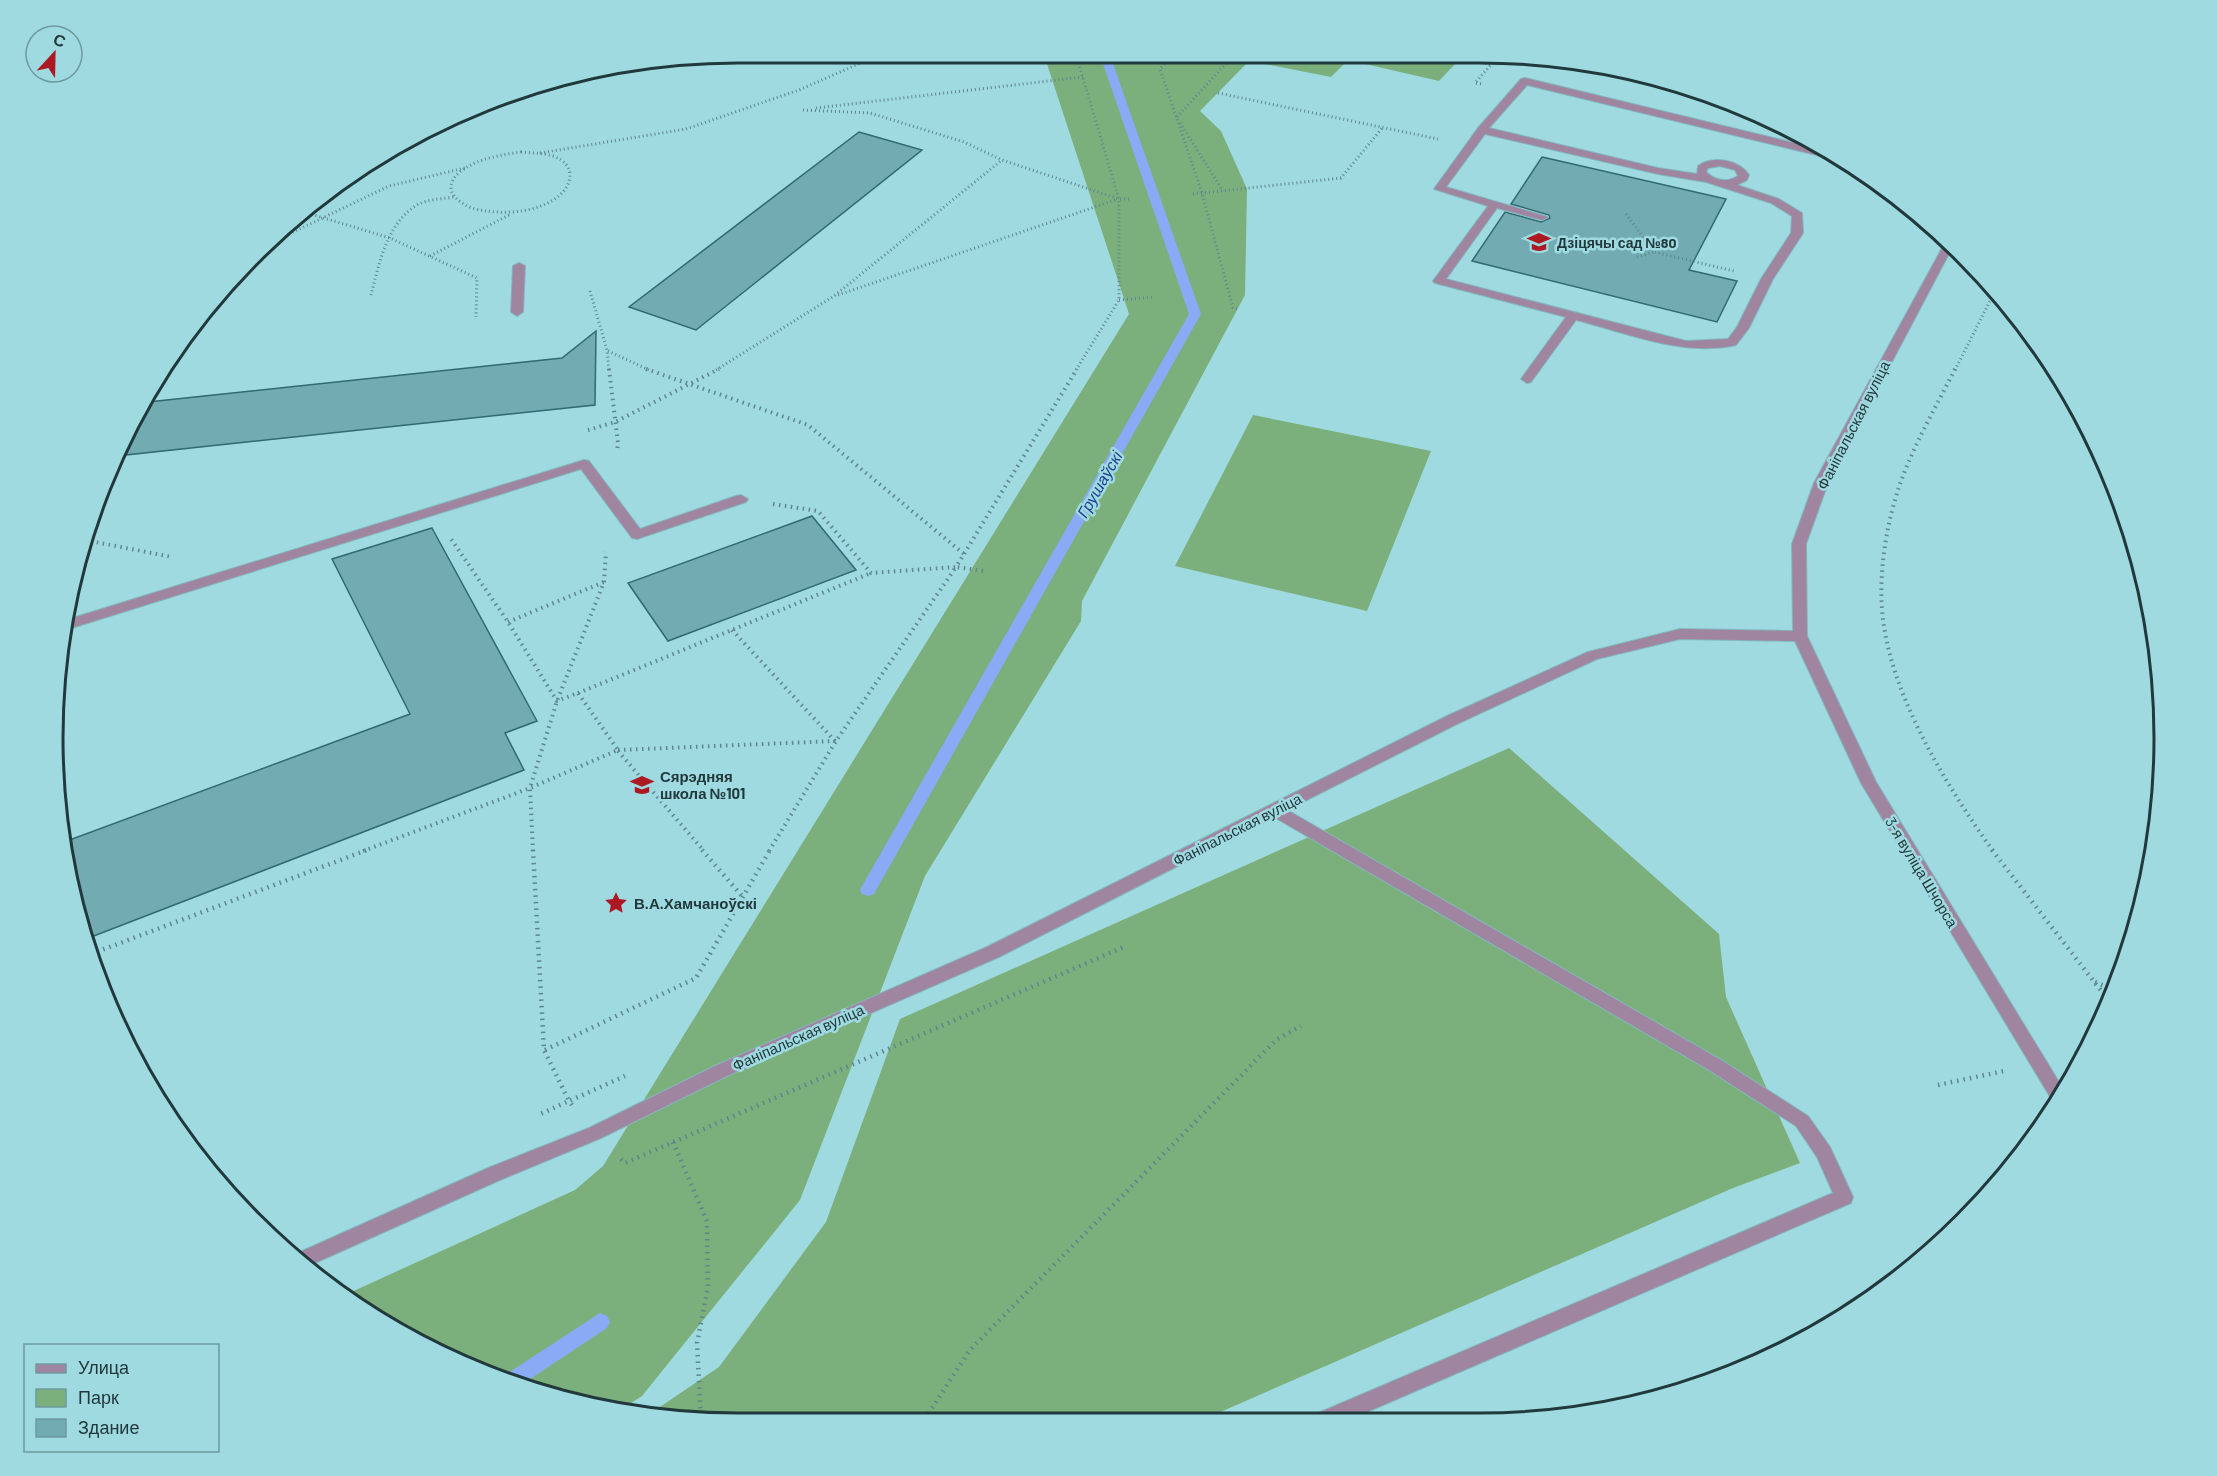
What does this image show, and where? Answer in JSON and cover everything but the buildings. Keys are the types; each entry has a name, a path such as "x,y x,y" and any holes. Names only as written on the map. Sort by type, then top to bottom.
{"street":[{"path":"1542,217 1439,189 1482,130 1525,81 1810,149"},
{"path":"1482,130 1658,171 1707,179 1775,201"},
{"path":"1495,204 1439,281 1686,345 1732,342 1743,328 1767,279 1797,233 1798,216 1748,183 1738,168 1727,164 1713,163 1691,171 1658,171"},
{"path":"1703,166 1701,172 1707,179"},
{"path":"1720,183 1734,183 1744,175"},
{"name":"Фаніпальская вуліца","path":"307,1257 494,1174 595,1133 721,1071 993,952 1452,720 1593,655 1680,634 1800,636 1799,544 1821,483 1945,250"},
{"path":"517,312 519,266"},
{"path":"1527,380 1573,316"},
{"path":"73,623 584,464 637,535 741,499"},
{"name":"3-я вуліца Шчорса","path":"1800,636 1869,783 2055,1090"},
{"path":"1274,810 1715,1065 1802,1122 1824,1152 1844,1197 1342,1413"}],"path":[{"path":"289,235 389,186 466,168 500,154 540,153 686,129 799,90 861,63"},
{"path":"544,1050 696,978 836,741 956,567 1119,300 1119,199 1079,63"},
{"path":"1165,63 1160,69 1202,193 1233,308"},
{"path":"1177,117 1224,63"},
{"path":"1083,77 803,110 870,113 964,142 1002,160 1119,199 1131,199"},
{"path":"1218,93 1471,146"},
{"path":"1177,117 1223,191"},
{"path":"1193,194 1341,178 1383,127"},
{"path":"429,256 514,212 551,201 564,192 572,183 573,173 568,164 540,153"},
{"path":"615,422 734,360 834,296 1002,160"},
{"path":"466,168 455,177 451,187 453,197 462,205 477,210 514,212"},
{"path":"371,295 379,262 403,217 418,204 453,197"},
{"path":"834,296 1119,199"},
{"path":"1626,214 1654,252"},
{"path":"312,215 390,238 477,278 476,317"},
{"path":"1637,257 1654,252 1767,279"},
{"path":"537,1116 568,1101 544,1050 530,788 557,701 604,582 610,499 618,442 608,350 590,291"},
{"path":"1119,300 1154,297"},
{"path":"1991,299 1904,470 1891,515 1881,591 1884,626 1905,703 1957,797 2004,866 2104,994"},
{"path":"608,350 659,375 808,425 964,554"},
{"path":"741,499 818,511 871,573"},
{"path":"432,512 508,622 557,701"},
{"path":"93,541 182,558"},
{"path":"557,701 871,573 956,567 985,571"},
{"path":"508,622 604,582"},
{"path":"732,630 836,741"},
{"path":"578,693 618,750 742,897"},
{"path":"98,951 530,788 618,750 836,741"},
{"path":"626,1163 1126,946"},
{"path":"2094,982 2106,987"},
{"path":"929,1413 969,1350 1276,1040 1301,1026"},
{"path":"673,1142 707,1221 708,1287 697,1342 701,1412"}],"green space":[{"path":"1047,63 1247,63 1200,111 1221,131 1247,189 1245,295 1082,601 1081,621 925,876 800,1200 642,1396 630,1404 563,1390 480,1362 400,1323 352,1292 575,1190 603,1166 1129,314"},
{"path":"1259,63 1345,63 1331,77"},
{"path":"1361,63 1456,63 1439,81"},
{"path":"1253,415 1431,451 1367,611 1175,566"},
{"path":"1509,748 1719,934 1726,997 1800,1163 1733,1188 1218,1413 738,1413 658,1408 719,1367 826,1222 900,1019"}],"waterway":[{"name":"Грушаўскі","path":"868,890 1195,314 1108,63"},
{"name":"Грушаўскі","path":"518,1376 600,1322"}],"place":[{"name":"Дзіцячы сад №80","path":"1539,242"},
{"name":"Сярэдняя школа №101","path":"642,785"},
{"name":"В.А.Хамчаноўскі","path":"616,903"}]}
